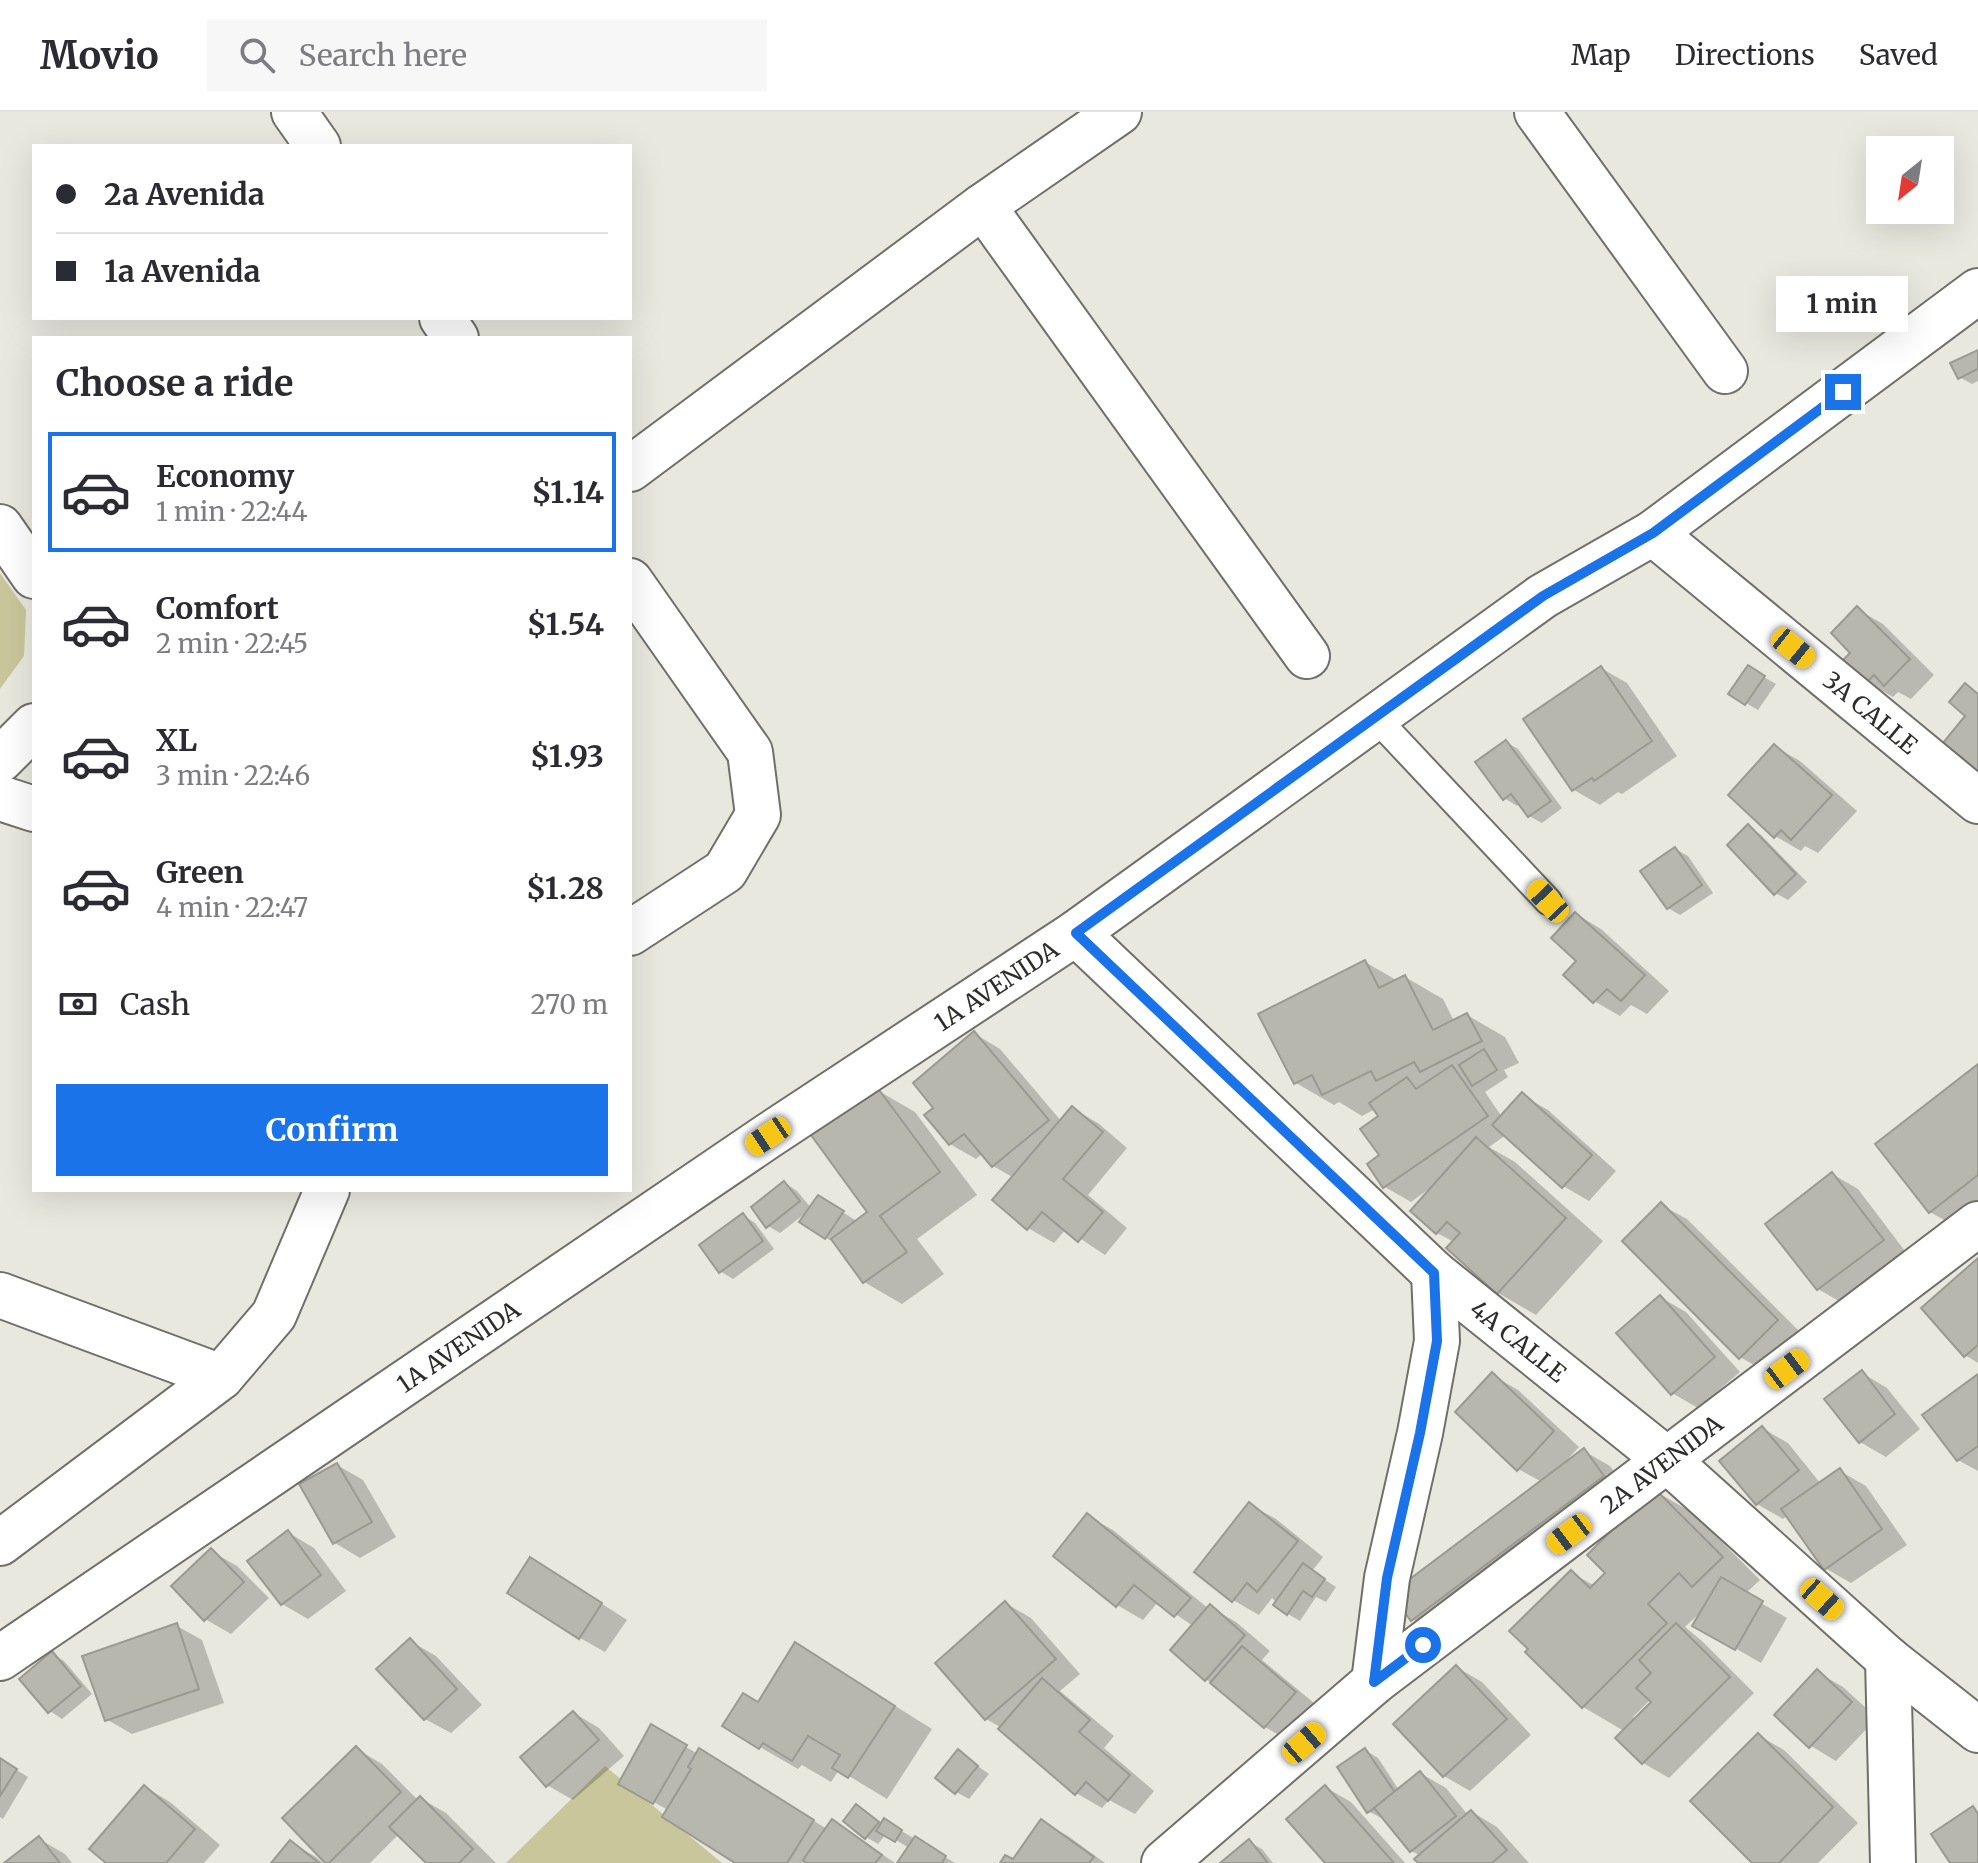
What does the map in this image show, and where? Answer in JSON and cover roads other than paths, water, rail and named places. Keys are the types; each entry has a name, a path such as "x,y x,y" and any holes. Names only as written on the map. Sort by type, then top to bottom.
{"street":[{"path":"294,112 317,144"},
{"path":"632,468 983,206 1119,112"},
{"path":"1537,112 1725,371"},
{"path":"983,206 1307,656"},
{"name":"1A AVENIDA","path":"0,1658 768,1136 1076,933 1543,596 1653,533 1978,291"},
{"path":"0,527 32,573"},
{"name":"3A CALLE","path":"1653,533 1978,801"},
{"path":"632,584 750,752 758,815 725,871 632,932"},
{"path":"0,760 32,728"},
{"path":"0,798 32,808"},
{"name":"4A CALLE","path":"1076,933 1434,1273 1667,1460 1888,1659 1978,1730"},
{"path":"0,1543 221,1377 274,1315 326,1192"},
{"name":"2A AVENIDA","path":"1164,1863 1374,1682 1978,1224"},
{"path":"1374,1682 1387,1578 1437,1341 1434,1273"},
{"path":"0,1295 221,1377"},
{"path":"1888,1659 1893,1863"}],"lane":[{"path":"1375,717 1548,901"}]}
